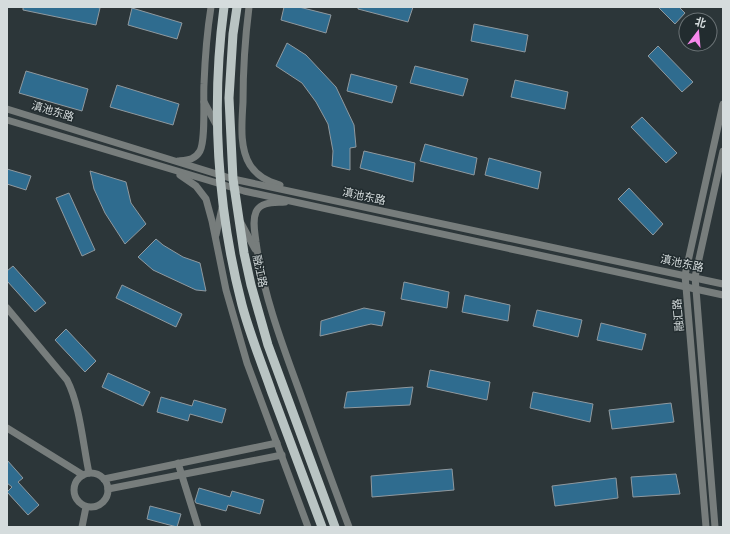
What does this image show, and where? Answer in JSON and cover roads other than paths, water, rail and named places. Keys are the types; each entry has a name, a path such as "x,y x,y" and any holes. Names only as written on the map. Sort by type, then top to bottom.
{"main road":[{"path":"224,7 218,65 218,128 223,200 232,259 244,311 255,346 322,527"},
{"name":"融江路","path":"237,7 233,34 229,98 233,183 249,278 258,314 271,352 335,527"}],"street":[{"path":"174,161 190,160 200,151 202,144 206,49 211,7"},
{"path":"249,7 243,62 242,131 246,152 250,164 258,175 266,180 302,194"},
{"path":"204,102 218,128"},
{"name":"融汇路","path":"706,527 685,275 723,104"},
{"name":"滇池东路","path":"7,109 174,161 221,180"},
{"name":"滇池东路","path":"7,120 171,170 233,183 294,202 723,295"},
{"name":"融汇路","path":"715,527 695,277 723,151"},
{"path":"171,170 196,186 206,199 226,290 247,363 308,527"},
{"name":"滇池东路","path":"233,183 302,194 723,284"},
{"path":"216,240 223,200"},
{"path":"294,202 266,203 259,206 254,219 258,255 264,281 288,361 349,527"},
{"path":"240,221 258,255"},
{"path":"7,308 67,380 71,387 77,409 86,474"},
{"path":"7,428 86,474"},
{"path":"104,479 108,489 102,503 92,507 81,504 77,500 74,489 78,478 86,474 94,474 104,479 277,443"},
{"path":"108,489 282,455"},
{"path":"178,463 198,527"},
{"path":"82,527 86,506"}]}
